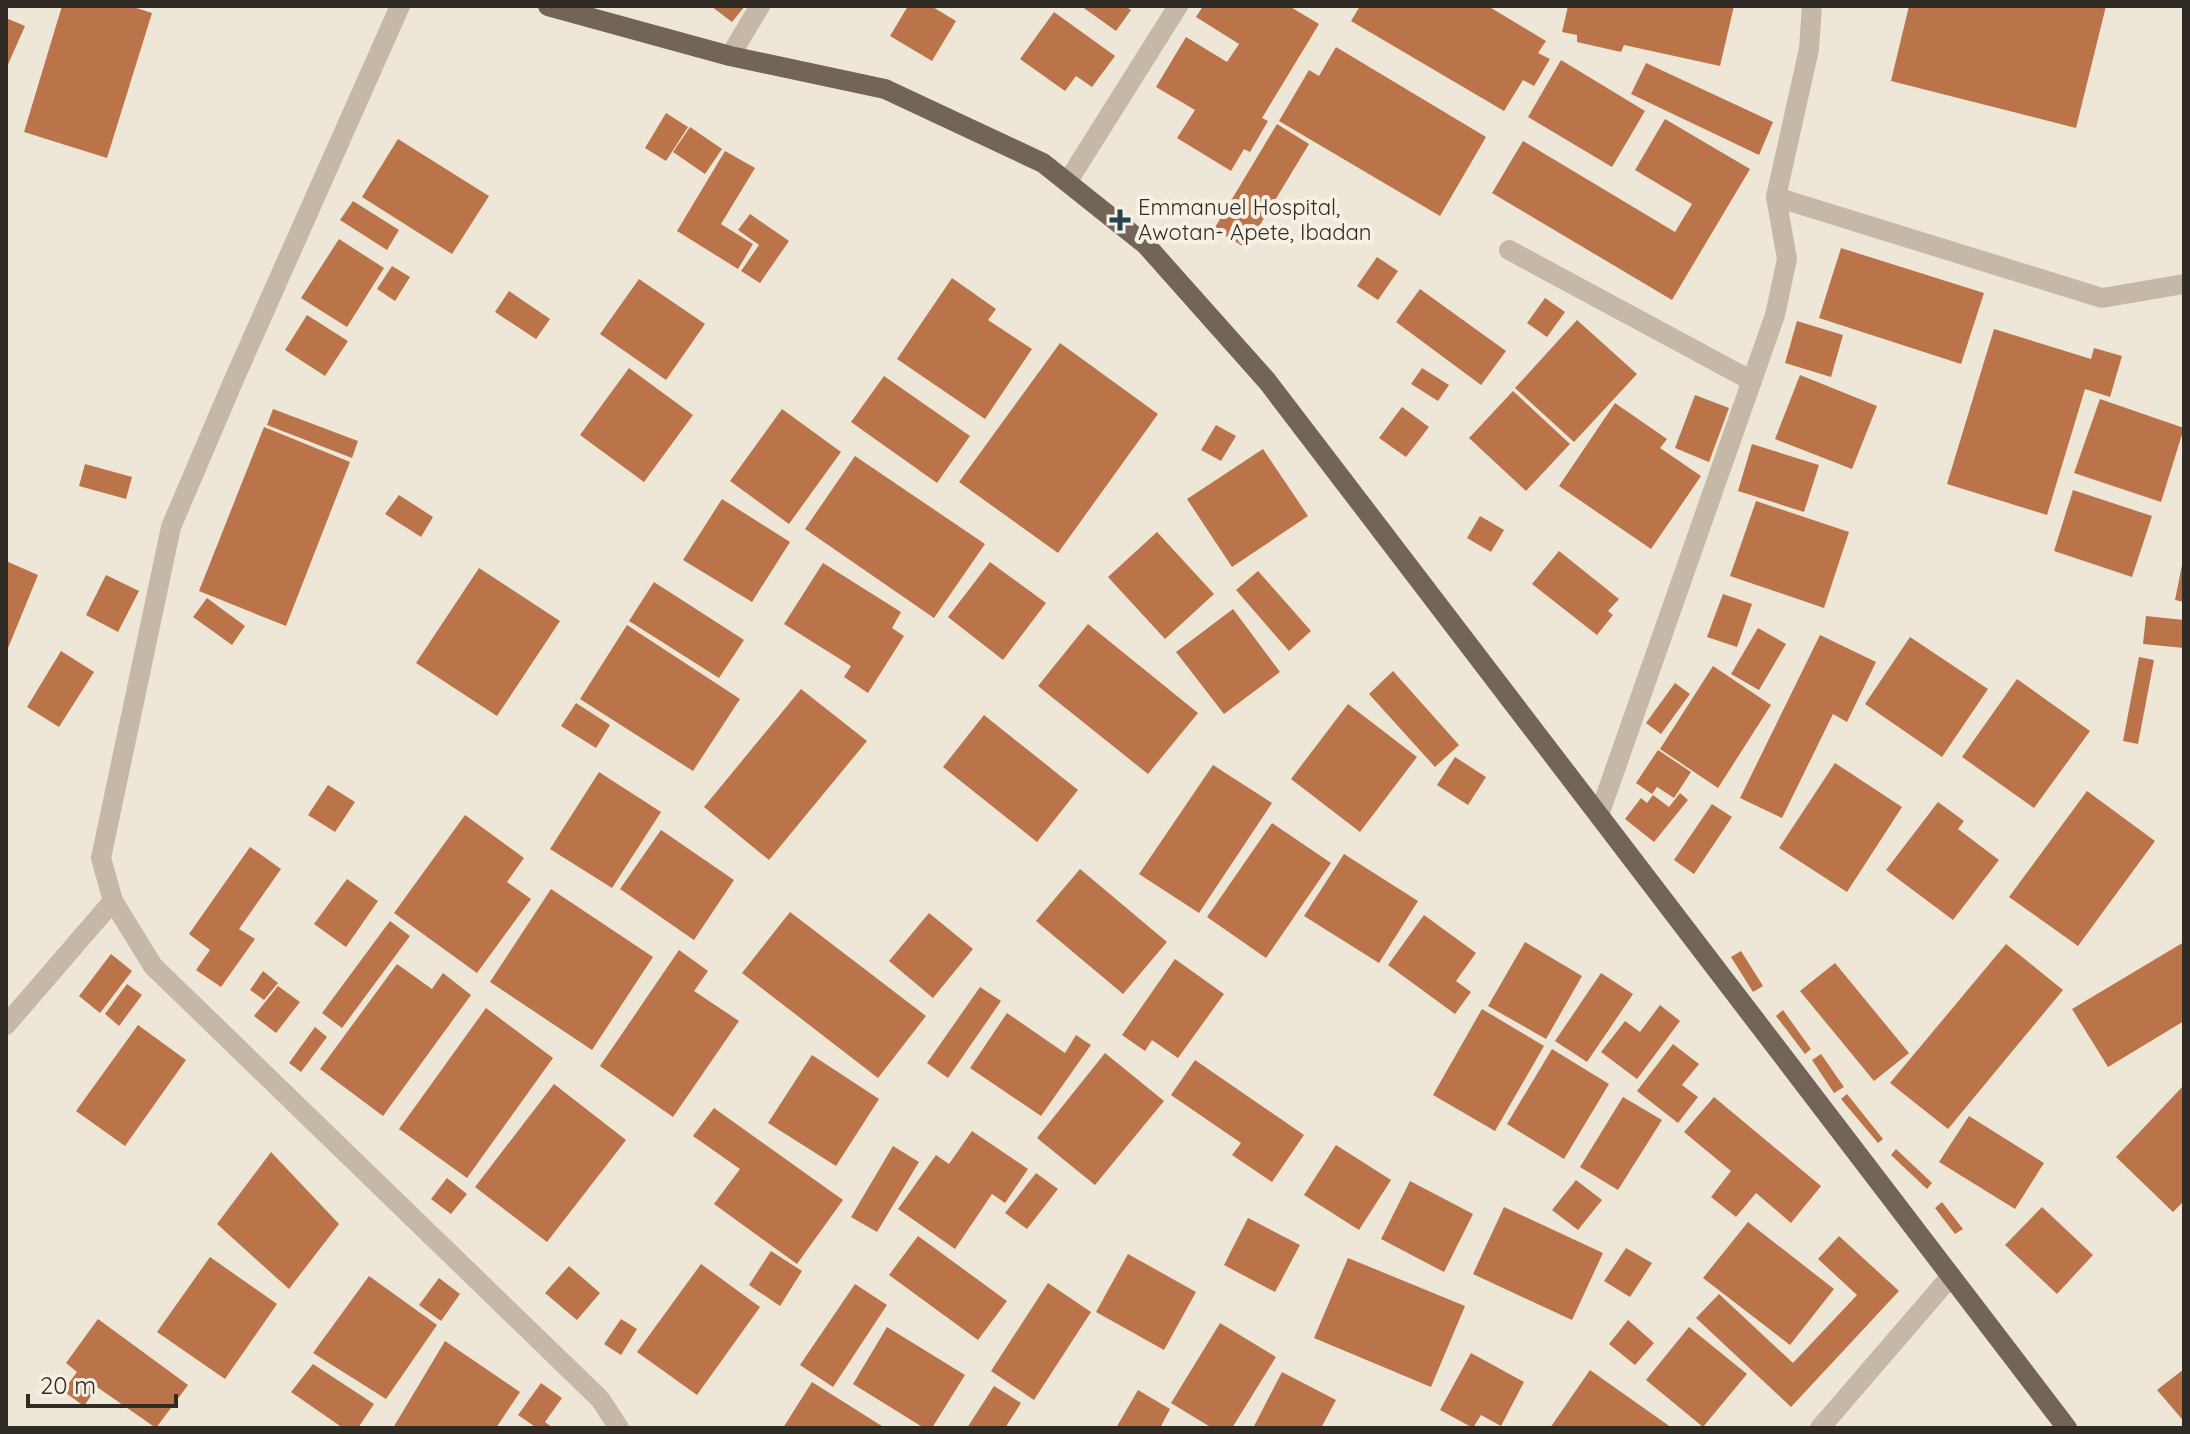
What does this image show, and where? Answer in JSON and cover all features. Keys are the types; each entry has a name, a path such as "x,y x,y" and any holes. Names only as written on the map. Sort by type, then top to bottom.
{"main road":[{"path":"548,6 730,56 885,89 1043,163 1146,245 1267,381 2067,1428"}],"street":[{"path":"400,6 171,527 101,858 113,901 153,966 600,1399 619,1428"},
{"path":"730,56 760,6"},
{"path":"1068,181 1178,6"},
{"path":"1599,815 1775,315 1787,259 1776,197 1809,49 1812,6"},
{"path":"1776,197 2102,298 2184,284"},
{"path":"1509,250 1752,381"},
{"path":"6,1025 113,901"},
{"path":"1820,1428 1951,1276"}],"building":[{"path":"62,6 130,6 152,13 107,158 24,132"},
{"path":"711,6 745,6 732,22"},
{"path":"908,6 931,6 956,21 932,61 890,36"},
{"path":"1081,6 1125,6 1131,10 1116,31"},
{"path":"1203,6 1289,6 1319,24 1262,118 1268,121 1250,152 1244,149 1231,171 1177,138 1195,110 1156,87 1186,37 1227,62 1239,44 1196,17"},
{"path":"1360,6 1488,6 1546,41 1538,53 1550,59 1534,86 1523,80 1504,111 1351,21"},
{"path":"1568,6 1734,6 1720,66 1624,45 1621,52 1577,42 1577,35 1562,32"},
{"path":"1909,6 2106,6 2076,128 1891,81"},
{"path":"1054,12 1115,56 1092,87 1076,76 1065,91 1020,59"},
{"path":"6,18 25,26 6,69"},
{"path":"1336,47 1486,137 1440,216 1279,121 1309,70 1319,76"},
{"path":"1561,60 1645,111 1612,167 1528,117"},
{"path":"1646,63 1773,122 1759,155 1631,94"},
{"path":"666,113 688,127 666,161 645,148"},
{"path":"1665,119 1750,169 1672,300 1492,193 1523,141 1675,232 1692,204 1635,170"},
{"path":"1277,124 1309,144 1246,248 1214,229"},
{"path":"690,127 722,149 705,174 673,152"},
{"path":"398,139 489,196 452,254 362,197"},
{"path":"725,151 755,168 721,224 753,244 738,269 677,231"},
{"path":"353,201 399,230 387,250 340,220"},
{"path":"750,214 789,241 760,283 741,271 759,245 738,230"},
{"path":"339,239 384,268 347,327 301,298"},
{"path":"1841,248 1984,293 1961,364 1819,318"},
{"path":"1377,257 1398,271 1378,300 1357,286"},
{"path":"392,266 410,277 395,301 377,289"},
{"path":"952,278 996,309 988,320 1032,349 985,419 897,359"},
{"path":"639,279 705,324 666,380 600,334"},
{"path":"1420,289 1506,351 1481,385 1396,322"},
{"path":"509,291 550,319 536,339 495,312"},
{"path":"1545,298 1565,312 1547,337 1527,323"},
{"path":"307,315 348,341 325,376 285,350"},
{"path":"1577,320 1637,374 1574,442 1515,388"},
{"path":"1797,321 1843,335 1831,377 1785,363"},
{"path":"1994,329 2091,359 2094,348 2122,356 2110,397 2085,389 2047,515 1947,484"},
{"path":"1060,343 1158,414 1058,553 959,482"},
{"path":"629,368 693,415 644,482 580,435"},
{"path":"1422,368 1449,385 1438,401 1411,384"},
{"path":"1800,375 1877,406 1852,469 1775,439"},
{"path":"884,376 970,436 937,483 851,422"},
{"path":"1513,391 1570,444 1526,491 1469,438"},
{"path":"1695,395 1729,408 1709,462 1675,448"},
{"path":"2100,399 2184,428 2161,502 2074,473"},
{"path":"1615,403 1667,439 1660,448 1701,476 1651,549 1559,486"},
{"path":"1402,407 1429,427 1406,457 1379,438"},
{"path":"273,409 358,441 352,458 267,425"},
{"path":"782,409 841,452 789,524 730,481"},
{"path":"1216,425 1236,436 1221,461 1201,450"},
{"path":"264,427 350,462 286,626 199,591"},
{"path":"1752,444 1819,465 1804,512 1738,491"},
{"path":"1263,449 1308,516 1232,567 1187,499"},
{"path":"855,456 985,544 934,618 805,529"},
{"path":"85,464 132,477 126,499 79,486"},
{"path":"2073,490 2152,516 2132,577 2054,551"},
{"path":"399,495 433,517 421,537 385,514"},
{"path":"722,499 790,542 752,602 683,560"},
{"path":"1756,501 1849,532 1824,608 1730,576"},
{"path":"1480,516 1504,530 1491,552 1467,538"},
{"path":"1157,532 1214,594 1165,639 1108,577"},
{"path":"1559,551 1619,599 1608,611 1613,615 1597,635 1532,584"},
{"path":"6,561 38,575 6,653"},
{"path":"2184,561 2184,602 2175,600"},
{"path":"990,562 1046,603 1003,660 948,617"},
{"path":"823,563 901,612 892,628 904,636 868,693 844,677 851,666 784,624"},
{"path":"479,568 560,621 497,716 416,663"},
{"path":"1258,571 1311,631 1289,651 1236,590"},
{"path":"106,575 139,591 118,632 86,615"},
{"path":"654,582 744,640 719,678 629,621"},
{"path":"1723,594 1752,604 1737,647 1707,637"},
{"path":"207,598 245,626 232,645 193,617"},
{"path":"1233,609 1280,672 1224,714 1176,652"},
{"path":"2146,616 2184,620 2184,648 2143,644"},
{"path":"1088,624 1198,713 1148,774 1038,686"},
{"path":"627,625 740,699 693,771 580,699"},
{"path":"1758,628 1786,644 1759,690 1731,674"},
{"path":"1820,635 1876,662 1847,722 1833,714 1782,818 1740,798"},
{"path":"1910,637 1988,689 1942,757 1865,704"},
{"path":"61,651 94,672 59,727 27,707"},
{"path":"2139,657 2154,660 2138,744 2123,741"},
{"path":"1713,666 1771,705 1718,788 1660,749"},
{"path":"1393,671 1459,745 1435,767 1369,694"},
{"path":"2017,679 2090,731 2034,808 1962,757"},
{"path":"1675,683 1690,694 1661,734 1646,723"},
{"path":"801,689 867,741 769,860 704,807"},
{"path":"576,703 610,725 596,748 561,726"},
{"path":"1348,704 1417,757 1360,832 1291,779"},
{"path":"984,715 1078,790 1037,842 943,767"},
{"path":"1658,750 1691,772 1674,798 1657,787 1652,794 1636,783"},
{"path":"1455,757 1486,777 1468,805 1437,785"},
{"path":"1835,763 1902,807 1847,892 1779,848"},
{"path":"1213,765 1272,803 1199,913 1139,874"},
{"path":"599,772 661,812 612,888 550,849"},
{"path":"328,785 355,802 335,832 308,815"},
{"path":"2087,791 2155,841 2078,946 2009,897"},
{"path":"1680,793 1688,800 1654,842 1625,819 1641,798 1647,803 1653,795 1669,807"},
{"path":"1938,802 1964,821 1958,829 1999,860 1953,920 1886,870"},
{"path":"1712,804 1732,817 1694,874 1674,860"},
{"path":"465,815 524,858 507,882 531,899 477,973 394,913"},
{"path":"1272,823 1331,863 1266,958 1207,917"},
{"path":"661,830 734,880 694,940 620,889"},
{"path":"250,847 281,869 239,929 255,939 221,987 196,970 210,950 189,934"},
{"path":"1344,854 1418,901 1379,963 1304,916"},
{"path":"1080,869 1167,942 1123,994 1036,921"},
{"path":"347,879 378,901 346,947 314,924"},
{"path":"551,889 653,957 592,1050 490,982"},
{"path":"790,912 926,1016 878,1078 742,973"},
{"path":"929,913 973,949 933,998 889,961"},
{"path":"1424,915 1476,953 1456,981 1471,992 1455,1014 1388,965"},
{"path":"390,921 410,936 342,1028 322,1013"},
{"path":"1525,942 1582,976 1546,1039 1488,1006"},
{"path":"2184,942 2184,1021 2108,1067 2072,1009"},
{"path":"2006,944 2063,990 1948,1129 1890,1083"},
{"path":"679,950 708,971 694,991 739,1021 673,1117 600,1066"},
{"path":"1741,951 1763,986 1753,992 1731,957"},
{"path":"111,954 132,971 100,1013 79,996"},
{"path":"1175,959 1224,994 1178,1058 1152,1040 1145,1051 1122,1035"},
{"path":"1835,963 1909,1053 1874,1081 1800,991"},
{"path":"397,964 432,989 443,973 471,995 383,1116 320,1069"},
{"path":"263,971 278,983 264,1000 250,990"},
{"path":"1601,973 1633,994 1587,1062 1555,1041"},
{"path":"127,984 142,995 119,1026 105,1014"},
{"path":"278,986 300,1002 276,1033 254,1016"},
{"path":"980,987 1001,1001 948,1078 927,1063"},
{"path":"1660,1005 1680,1021 1637,1079 1601,1052 1625,1021 1640,1032"},
{"path":"486,1008 553,1058 467,1178 399,1129"},
{"path":"1482,1009 1544,1046 1495,1131 1433,1095"},
{"path":"1783,1010 1811,1049 1805,1054 1776,1016"},
{"path":"1007,1013 1065,1053 1076,1035 1091,1045 1041,1116 970,1068"},
{"path":"138,1025 186,1060 125,1146 76,1111"},
{"path":"315,1027 327,1037 301,1072 289,1063"},
{"path":"1673,1044 1699,1064 1682,1085 1698,1097 1678,1123 1637,1091"},
{"path":"1552,1049 1609,1084 1564,1159 1507,1124"},
{"path":"1105,1053 1164,1101 1095,1185 1037,1138"},
{"path":"1821,1054 1844,1087 1834,1093 1812,1060"},
{"path":"812,1055 879,1099 836,1166 768,1123"},
{"path":"1195,1060 1304,1135 1272,1182 1232,1155 1241,1143 1171,1095"},
{"path":"554,1084 626,1140 547,1242 475,1187"},
{"path":"2184,1085 2184,1201 2173,1212 2116,1157"},
{"path":"1847,1094 1883,1139 1878,1143 1841,1099"},
{"path":"1623,1097 1662,1120 1618,1190 1580,1167"},
{"path":"1714,1097 1821,1186 1791,1223 1756,1193 1736,1217 1711,1197 1731,1171 1684,1132"},
{"path":"714,1108 843,1200 797,1264 714,1204 740,1169 693,1136"},
{"path":"1969,1116 2044,1163 2015,1209 1939,1162"},
{"path":"972,1131 1028,1169 1005,1203 992,1194 955,1249 898,1209 936,1155 949,1164"},
{"path":"1336,1145 1391,1180 1359,1230 1304,1195"},
{"path":"893,1146 919,1162 877,1232 851,1217"},
{"path":"1896,1149 1932,1183 1927,1189 1891,1155"},
{"path":"271,1152 339,1224 289,1289 217,1224"},
{"path":"1036,1173 1058,1189 1027,1229 1005,1213"},
{"path":"447,1178 467,1194 451,1214 431,1199"},
{"path":"1576,1180 1602,1200 1578,1230 1552,1210"},
{"path":"1410,1181 1473,1214 1444,1272 1381,1239"},
{"path":"1942,1202 1963,1229 1955,1234 1935,1208"},
{"path":"1504,1207 1603,1253 1572,1320 1473,1274"},
{"path":"2042,1207 2093,1255 2057,1294 2005,1245"},
{"path":"1248,1218 1300,1245 1275,1292 1224,1265"},
{"path":"1748,1222 1834,1289 1790,1345 1703,1278"},
{"path":"918,1236 1007,1301 978,1340 889,1275"},
{"path":"1839,1236 1899,1291 1791,1407 1696,1318 1719,1294 1793,1363 1857,1295 1818,1259"},
{"path":"1626,1248 1652,1263 1630,1297 1604,1281"},
{"path":"771,1251 802,1271 780,1306 749,1285"},
{"path":"1128,1254 1196,1292 1164,1350 1096,1312"},
{"path":"210,1257 277,1304 225,1379 157,1332"},
{"path":"1348,1258 1465,1306 1431,1387 1314,1338"},
{"path":"701,1264 760,1307 697,1395 637,1352"},
{"path":"569,1266 600,1293 577,1320 545,1293"},
{"path":"369,1276 437,1325 386,1399 313,1353"},
{"path":"439,1278 460,1294 441,1321 419,1305"},
{"path":"1048,1283 1091,1312 1034,1400 991,1371"},
{"path":"855,1284 887,1305 833,1387 800,1365"},
{"path":"98,1319 188,1385 156,1428 97,1387 84,1406 63,1391 77,1372 66,1363"},
{"path":"621,1319 637,1329 621,1355 604,1344"},
{"path":"1628,1320 1654,1343 1635,1365 1609,1344"},
{"path":"1220,1323 1276,1357 1232,1428 1212,1428 1171,1403"},
{"path":"887,1327 965,1375 932,1428 924,1428 853,1384"},
{"path":"1689,1327 1747,1374 1703,1427 1646,1380"},
{"path":"445,1341 520,1392 496,1428 393,1428"},
{"path":"1471,1353 1524,1382 1501,1426 1481,1415 1473,1428 1440,1410"},
{"path":"313,1364 374,1404 358,1428 343,1428 291,1392"},
{"path":"2184,1369 2184,1417 2182,1419 2157,1390"},
{"path":"1590,1370 1672,1428 1550,1428"},
{"path":"1282,1372 1336,1400 1321,1428 1253,1428"},
{"path":"812,1382 885,1428 783,1428"},
{"path":"541,1383 562,1398 545,1422 553,1428 532,1428 534,1426 518,1415"},
{"path":"994,1386 1021,1403 1005,1428 967,1428"},
{"path":"1138,1390 1170,1409 1160,1428 1116,1428"}],"place":[{"name":"Emmanuel Hospital, Awotan- Apete, Ibadan","path":"1120,220"}]}
